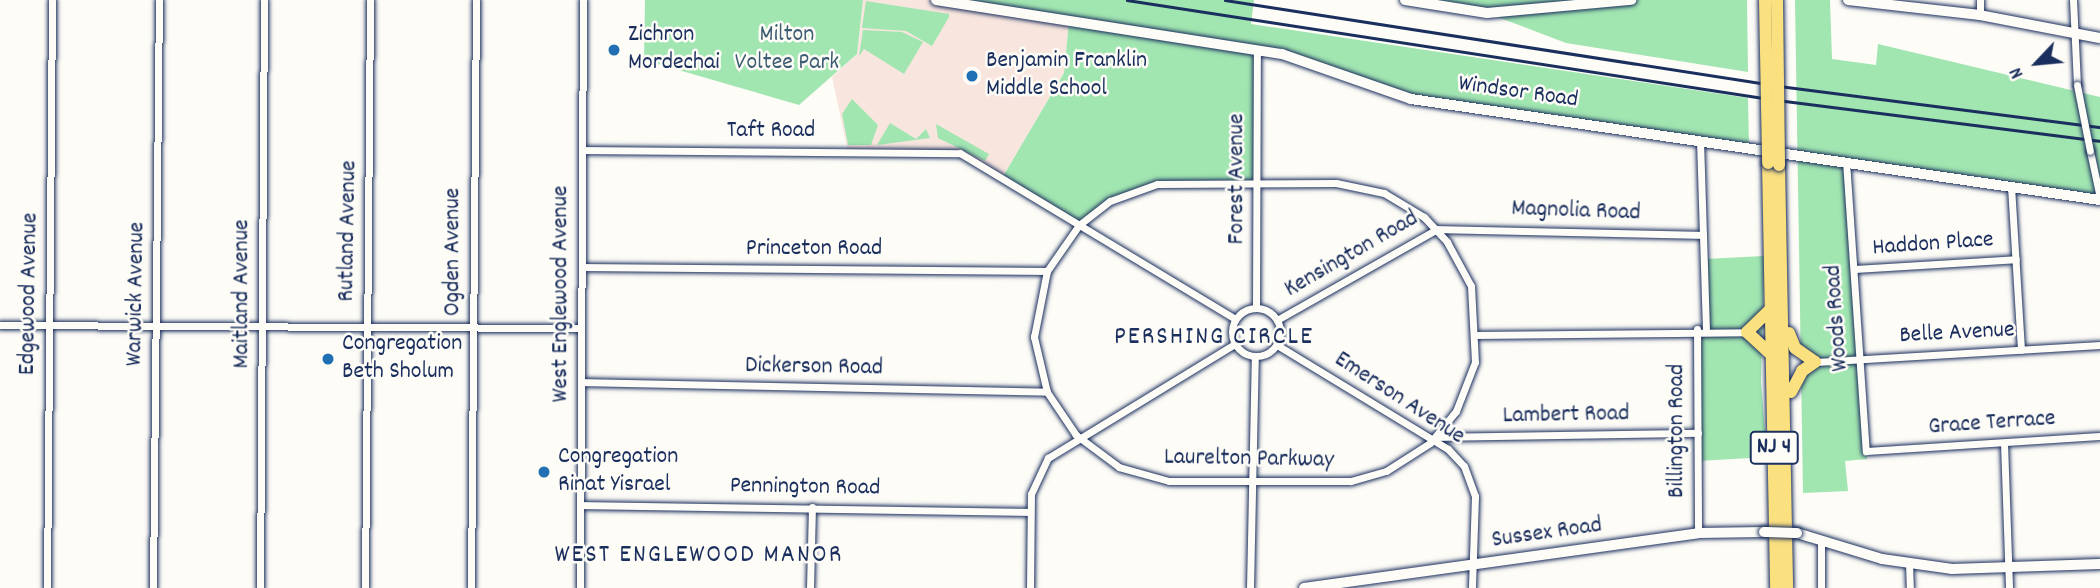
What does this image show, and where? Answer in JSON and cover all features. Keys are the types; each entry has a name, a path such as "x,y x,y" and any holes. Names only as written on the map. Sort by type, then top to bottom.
{"highway":[{"name":"NJ 4","path":"1765,0 1786,325 1787,588"},
{"name":"NJ 4","path":"1776,588 1772,308 1777,0"},
{"path":"1772,308 1747,332 1773,356"},
{"path":"1786,325 1794,348 1815,362 1793,383 1788,409"}],"street":[{"name":"Edgewood Avenue","path":"47,588 52,0"},
{"name":"Warwick Avenue","path":"153,588 159,0"},
{"name":"Maitland Avenue","path":"260,588 264,0"},
{"name":"Rutland Avenue","path":"365,588 370,0"},
{"name":"Ogden Avenue","path":"471,588 476,0"},
{"name":"West Englewood Avenue","path":"580,588 583,0"},
{"name":"Windsor Road","path":"936,0 1256,50 1411,99 2100,199"},
{"path":"1405,0 1487,13 1631,0"},
{"path":"1849,0 1980,15 2100,38"},
{"path":"1980,0 1980,15"},
{"path":"2073,0 2077,85 2100,199"},
{"name":"Forest Avenue","path":"1256,50 1256,308"},
{"name":"Billington Road","path":"1698,533 1703,235 1700,139"},
{"name":"Taft Road","path":"582,150 960,153 1079,225"},
{"name":"Woods Road","path":"1846,162 1866,451 1886,450"},
{"path":"1047,392 1034,329 1047,271 1079,225 1110,201 1157,184 1258,182 1366,187 1398,200 1437,229 1465,271 1478,335 1465,395 1434,438"},
{"path":"2011,186 2021,350"},
{"path":"1079,225 1235,319"},
{"name":"Magnolia Road","path":"1448,228 1703,235"},
{"name":"Kensington Road","path":"1277,320 1437,229 1448,228"},
{"name":"Haddon Place","path":"1853,270 2016,259"},
{"name":"Princeton Road","path":"582,267 1047,271"},
{"path":"1235,319 1256,308 1277,320 1277,345 1255,357"},
{"path":"1235,319 1235,344"},
{"path":"0,325 581,328"},
{"path":"1478,335 1701,329 1747,332"},
{"path":"1235,344 1255,357"},
{"path":"1030,588 1030,512 1035,477 1076,435 1235,344"},
{"name":"Emerson Avenue","path":"1277,345 1434,438 1456,456 1473,486 1472,588"},
{"name":"Belle Avenue","path":"1815,362 2100,345"},
{"path":"1250,588 1255,357"},
{"name":"Dickerson Road","path":"581,383 1047,392"},
{"name":"Laurelton Parkway","path":"1047,392 1076,435 1119,467 1154,478 1252,480 1368,477 1434,438"},
{"name":"Lambert Road","path":"1434,438 1698,433"},
{"name":"Grace Terrace","path":"1886,450 2100,436"},
{"path":"2004,443 2009,588"},
{"name":"Pennington Road","path":"580,505 1030,512"},
{"path":"810,588 812,507"},
{"name":"Sussex Road","path":"1304,588 1698,533 1797,533 1909,563 2008,570 2100,564"},
{"path":"1821,541 1821,588"},
{"path":"1909,563 1910,588"}],"shaded area":[{"path":"863,0 936,0 1069,22 1064,73 1002,178 960,153 848,152 832,77 857,54"}],"green space":[{"name":"Milton Voltee Park","path":"645,0 863,0 857,54 799,105 644,60"},
{"path":"936,0 1254,0 1251,24 1748,98 1749,147 1411,99 1257,50 1258,182 1175,181 1127,193 1079,225 1002,178 1064,73 1069,22"},
{"path":"1405,0 1747,0 1748,72 1566,43 1487,13"},
{"path":"1795,0 1830,0 1832,59 1876,65 1878,44 2100,97 2100,200 1846,162 1867,459 1845,461 1848,491 1803,493"},
{"path":"866,1 949,14 949,17 932,46 906,31 862,28"},
{"path":"863,30 902,32 923,42 904,74 864,49 859,56"},
{"path":"852,99 878,125 871,145 848,145 842,114"},
{"path":"890,123 916,139 926,129 930,138 877,145"},
{"path":"936,124 989,154 985,161 938,138"},
{"path":"1764,256 1761,381 1767,457 1698,461 1704,259"}],"railway":[{"path":"1127,0 1777,100 2100,141"},
{"path":"1225,0 1779,86 2100,127"}],"place":[{"name":"Zichron Mordechai","path":"614,50"},
{"name":"Benjamin Franklin Middle School","path":"972,76"},
{"name":"Congregation Beth Sholum","path":"328,359"},
{"name":"Congregation Rinat Yisrael","path":"544,472"}],"district":[{"name":"PERSHING CIRCLE","path":"1214,338"},
{"name":"WEST ENGLEWOOD MANOR","path":"699,556"}]}
